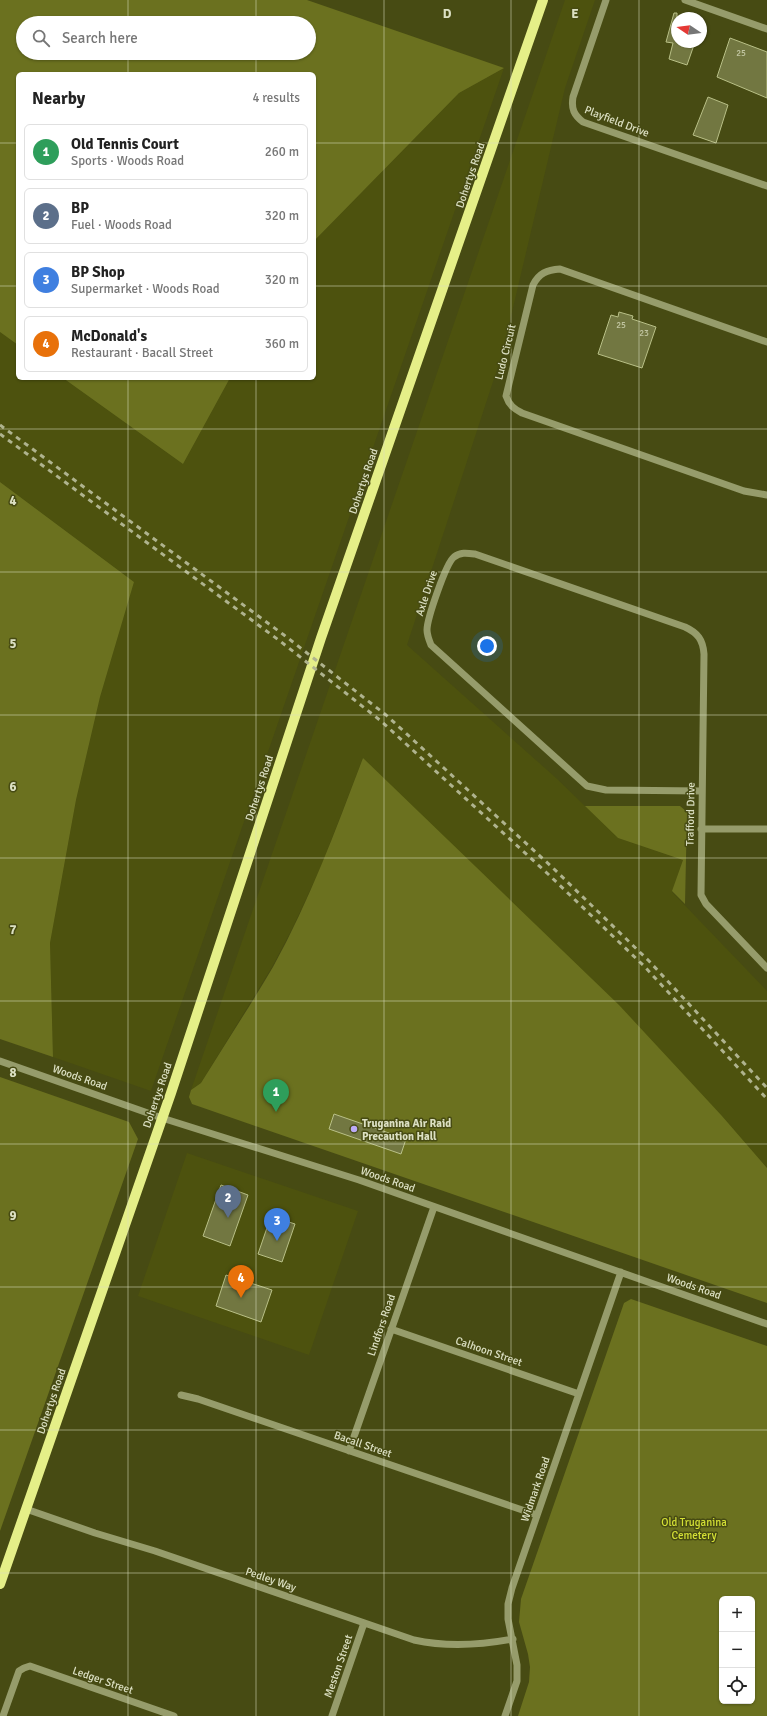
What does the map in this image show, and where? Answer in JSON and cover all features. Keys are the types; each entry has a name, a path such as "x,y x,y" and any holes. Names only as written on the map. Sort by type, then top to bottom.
{"main road":[{"name":"Dohertys Road","path":"0,1584 162,1118 322,638 543,0"}],"street":[{"name":"Playfield Drive","path":"606,0 573,97 572,105 576,117 583,122 767,186"},
{"path":"685,0 767,29"},
{"name":"Ludo Circuit","path":"767,342 560,270 552,270 542,273 536,278 533,286 506,396 509,404 515,410 522,413 744,491 767,495"},
{"name":"Axle Drive","path":"698,635 693,631 677,624 468,553 456,556 448,564 428,622 427,630 431,645 587,786 606,790 702,791"},
{"name":"Trafford Drive","path":"698,635 703,645 704,654 700,886 703,899 767,968"},
{"path":"701,829 767,830"},
{"name":"Woods Road","path":"0,1061 162,1118 359,1180 767,1324"},
{"name":"Lindfors Road","path":"349,1451 434,1207"},
{"name":"Widmark Road","path":"505,1716 517,1681 517,1665 508,1619 508,1604 512,1588 621,1272"},
{"name":"Calhoon Street","path":"391,1329 579,1394"},
{"name":"Bacall Street","path":"181,1395 198,1399 537,1515"},
{"name":"Pedley Way","path":"26,1508 95,1533 155,1550 414,1640 432,1644 489,1643 513,1639"},
{"name":"Meston Street","path":"332,1716 364,1623"},
{"name":"Ledger Street","path":"3,1716 16,1677 24,1668 30,1666 170,1715"}],"shaded area":[{"path":"565,0 595,0 565,88 502,354 407,645 556,778 618,838 683,860 672,892 767,991 767,1168 722,1116 363,758 321,867 293,927 272,967 201,1083 191,1090"},
{"path":"504,68 151,1091 53,1057 50,943 76,800 100,697 134,582 0,482 0,332 16,344 16,380 66,380 183,464 229,380 316,380 316,239 459,93"},
{"path":"187,1153 358,1211 309,1355 138,1296"}],"green space":[{"path":"0,0 307,0 504,68 459,93 316,239 316,72 16,72 16,344 0,332"},
{"path":"66,380 229,380 183,464"},
{"path":"0,482 134,582 100,697 76,800 50,943 53,1057 0,1039"},
{"path":"363,758 619,1005 722,1116 767,1168 767,1303 192,1104 189,1097 191,1090 201,1083 264,982 299,916 322,864"},
{"path":"585,806 680,806 687,812 685,904 672,891 683,860 618,838"},
{"path":"0,1077 129,1122 138,1139 0,1531"},
{"name":"Old Truganina Cemetery","path":"631,1299 767,1346 767,1716 518,1716 529,1682 530,1667 519,1622 521,1599 624,1303"}],"building":[{"path":"671,24 671,43 666,42"},
{"path":"730,38 767,52 767,98 717,77"},
{"path":"672,48 693,48 687,65 669,59"},
{"path":"708,97 728,105 716,143 693,135"},
{"path":"619,312 633,316 632,319 656,327 642,368 598,354 611,315 618,317"},
{"name":"Truganina Air Raid Precaution Hall","path":"334,1114 406,1139 401,1154 329,1129"},
{"path":"221,1185 248,1195 230,1246 203,1236"},
{"path":"271,1216 295,1224 282,1262 258,1254"},
{"path":"226,1275 272,1290 261,1322 216,1306"}],"railway":[{"path":"0,425 284,635 386,715 553,868 649,961 767,1088"},
{"path":"0,434 280,641 381,721 548,874 644,966 767,1099"}],"place":[{"name":"Old Tennis Court","path":"276,1112"},
{"name":"Truganina Air Raid Precaution Hall","path":"354,1129"},
{"name":"BP","path":"228,1218"},
{"name":"BP Shop","path":"277,1241"},
{"name":"McDonald's","path":"241,1298"}]}
